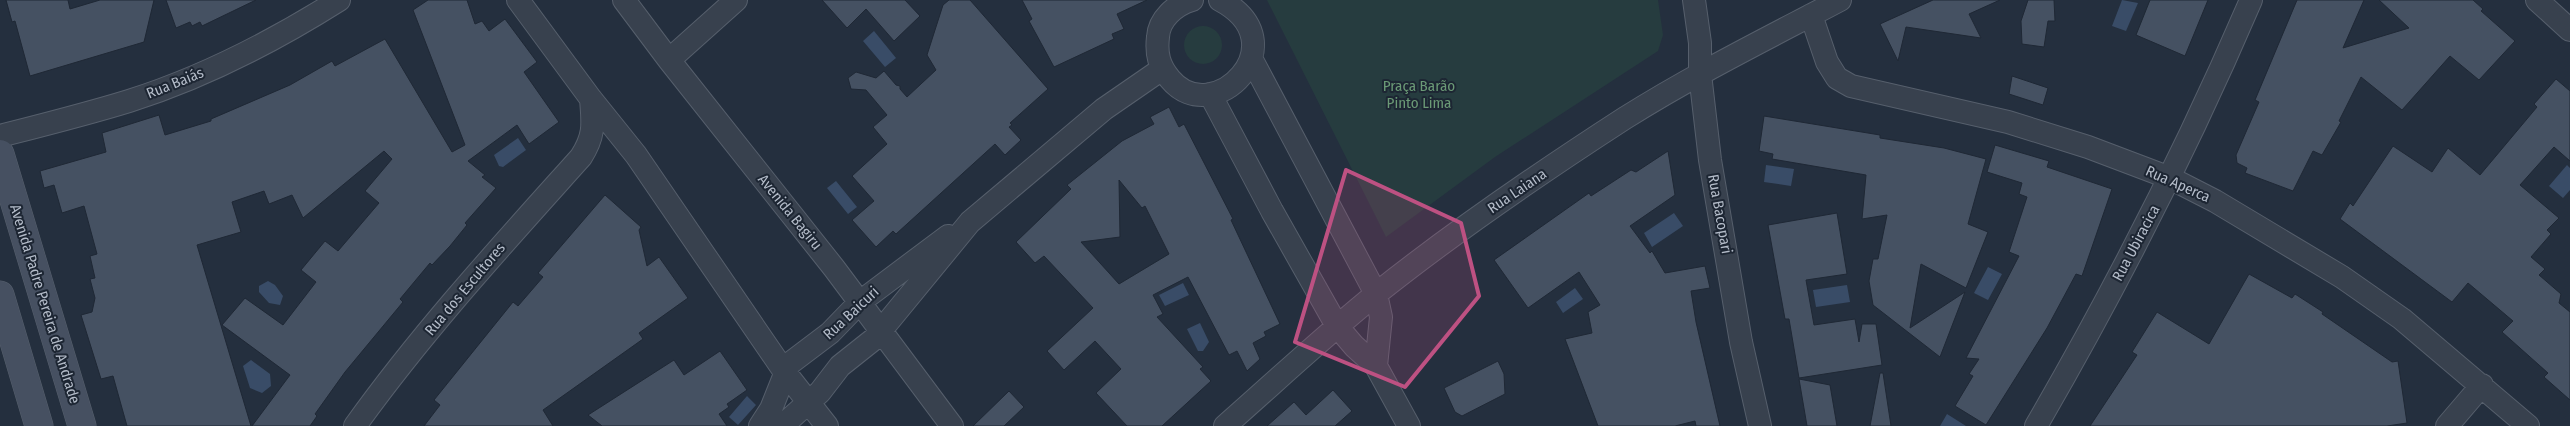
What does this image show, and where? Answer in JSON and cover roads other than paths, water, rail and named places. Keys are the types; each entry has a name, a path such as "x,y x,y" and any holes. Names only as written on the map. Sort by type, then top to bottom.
{"street":[{"name":"Rua Baiás","path":"0,136 130,101 189,79 261,44 339,0"},
{"path":"518,0 632,151 784,371 827,426"},
{"name":"Avenida Bagiru","path":"624,0 860,302 952,426"},
{"path":"669,60 736,0"},
{"path":"1192,0 1163,8 1156,51 1162,69 1174,84 1191,92 1210,94 1228,88 1243,76 1252,60 1253,41 1248,23 1236,8 1220,0"},
{"name":"Rua Bacopari","path":"1694,0 1700,43 1700,74 1710,160 1741,342 1760,426"},
{"name":"Rua Laiana","path":"1226,426 1376,294 1495,205 1626,118 1740,50 1840,0"},
{"name":"Rua Ubiracica","path":"2036,426 2170,178 2209,97 2251,0"},
{"path":"2537,0 2570,30"},
{"name":"Rua Aperca","path":"1811,16 1827,62 1837,78 1851,86 2008,122 2088,147 2170,178 2216,200 2342,277 2402,319 2528,426"},
{"path":"1252,60 1376,294 1381,317 1376,366"},
{"name":"Rua Baicuri","path":"760,426 777,395 784,371 796,357 830,333 860,302 931,247 970,222 1104,109 1162,69"},
{"path":"1210,94 1272,211 1338,326 1354,346 1376,366 1409,426"},
{"name":"Rua dos Escultores","path":"355,426 408,358 498,250 581,157 591,142 593,127 591,99"},
{"name":"Rua dos Escultores","path":"581,157 599,149 615,147 632,151"},
{"name":"Avenida Padre Pereira de Andrade","path":"0,154 82,426"},
{"name":"Rua Baicuri","path":"782,426 809,403 840,366 866,347 970,222"},
{"path":"0,295 39,426"},
{"path":"2447,426 2482,385"}],"water":[{"path":"2122,0 2138,3 2126,31 2112,26"},
{"path":"874,31 896,58 885,67 863,41"},
{"path":"518,138 526,150 503,167 499,166 494,155"},
{"path":"1766,165 1794,169 1791,186 1764,182"},
{"path":"2567,165 2570,168 2570,190 2563,198 2549,186"},
{"path":"836,181 857,207 848,214 827,188"},
{"path":"1674,213 1683,226 1652,247 1644,233"},
{"path":"1988,267 2002,274 1988,300 1974,293"},
{"path":"268,281 275,285 283,296 280,305 269,303 259,292 259,286"},
{"path":"1183,283 1189,295 1165,306 1159,295"},
{"path":"1847,285 1850,302 1816,307 1813,290"},
{"path":"1575,288 1583,299 1563,313 1556,302"},
{"path":"1200,323 1209,342 1203,351 1198,351 1187,329"},
{"path":"251,360 270,374 271,386 262,393 250,388 243,366"},
{"path":"747,396 756,405 738,425 729,417"},
{"path":"1947,414 1966,426 1940,426"}],"park label":[{"name":"Praça Barão Pinto Lima","path":"1419,94"}]}
